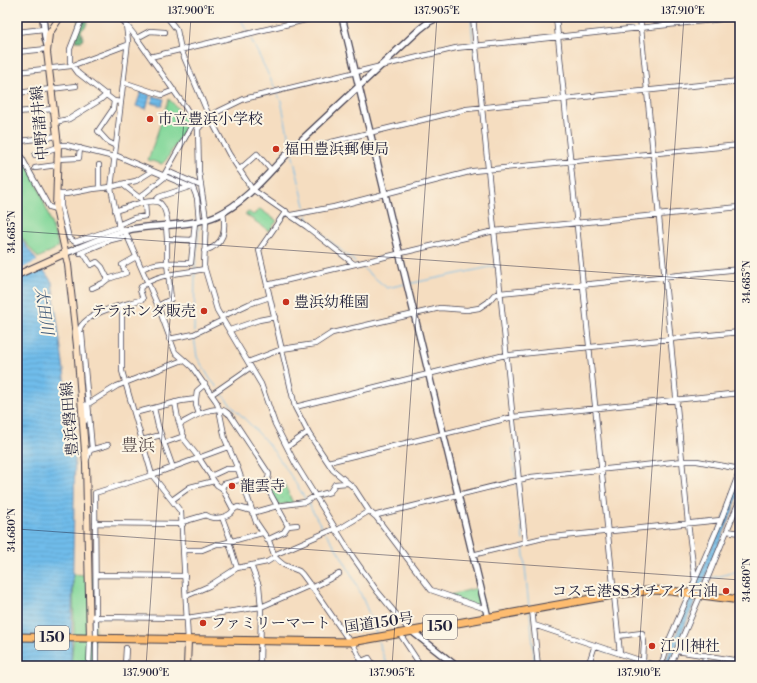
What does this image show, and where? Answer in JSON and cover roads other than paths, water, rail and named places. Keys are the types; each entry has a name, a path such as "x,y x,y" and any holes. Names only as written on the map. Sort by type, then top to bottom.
{"highway":[{"name":"国道150号","path":"17,637 188,641 351,642 613,595 654,590 701,594 740,600"}],"main road":[{"name":"中野諸井線","path":"60,17 49,34 47,47 48,68 58,146 58,194 56,208 66,252"},
{"path":"17,275 66,252"},
{"name":"豊浜磐田線","path":"66,252 77,346 84,430 88,593 92,639"},
{"path":"188,641 188,666"}],"street":[{"path":"17,52 47,47 43,17"},
{"path":"79,17 81,21 70,49 70,62 78,73 107,94 114,101 121,102"},
{"path":"120,17 174,90 198,129 199,172 206,219 204,269 214,302 261,384 275,424 286,447 335,530 377,591 412,632 456,666"},
{"path":"168,17 177,30 181,50 209,116 229,154 252,189 286,211 354,264"},
{"path":"150,57 318,17"},
{"path":"342,17 488,618"},
{"path":"66,252 99,239 167,225 197,222 223,212 242,199 420,29 439,17"},
{"path":"473,17 525,542"},
{"path":"556,17 620,654"},
{"path":"640,17 678,400 688,523 695,581"},
{"path":"198,129 209,116 244,99 456,48 740,17"},
{"path":"126,24 128,43 111,187 119,226 126,233 158,306 175,352 192,367 216,401 219,409 224,439 242,479 252,512 275,556 284,565 299,571 351,642 363,664 368,658 374,666"},
{"path":"17,32 44,29"},
{"path":"17,72 72,66 128,43 150,31 165,32"},
{"path":"293,149 299,150 467,109 648,91 740,80"},
{"path":"123,82 162,95 174,90"},
{"path":"17,93 76,86"},
{"path":"55,122 70,119 107,94"},
{"path":"114,101 113,109 98,131 108,142 116,146"},
{"path":"17,112 53,109"},
{"path":"140,197 164,177 194,122"},
{"path":"21,141 57,136"},
{"path":"291,215 334,207 473,171 740,144"},
{"path":"35,155 58,146 66,145 80,148 114,156 190,187 195,191 197,198 197,222 193,240 191,263 149,265 142,269"},
{"path":"35,168 79,158 80,148"},
{"path":"17,149 49,207 56,208"},
{"path":"240,170 257,154 271,170"},
{"path":"99,165 99,188"},
{"path":"122,184 145,202 146,216 134,218 119,226 75,242 69,238 58,194 111,187 122,184 136,181 152,171"},
{"path":"167,171 201,186"},
{"path":"115,211 136,204 156,200 159,197 190,187"},
{"path":"156,200 160,202 164,208 167,225 167,263 171,299 158,306"},
{"path":"267,285 494,231 740,207"},
{"path":"286,211 259,250 295,407 308,432 333,470 354,488 369,511 376,517 431,590 486,609"},
{"path":"204,251 211,249 221,241 224,229 223,212"},
{"path":"108,279 102,267 97,262 91,265 81,252 126,233"},
{"path":"167,238 193,240"},
{"path":"92,288 108,279 126,273 122,265 136,257"},
{"path":"77,346 79,344 81,326 98,314 144,299 140,287 147,282 157,277 204,269"},
{"path":"248,362 282,349 314,344 332,333 440,308 470,310 479,308 488,302 494,295 500,293 740,269"},
{"path":"169,339 194,334 249,304 270,297"},
{"path":"122,306 122,371 125,382 152,475 181,512 183,523 188,641"},
{"path":"230,330 259,320 275,317"},
{"path":"81,326 92,449"},
{"path":"295,407 428,373 507,355 740,332"},
{"path":"84,430 86,405 125,382 183,360"},
{"path":"212,394 251,367"},
{"path":"80,389 84,380 87,381"},
{"path":"199,414 196,405 197,391 205,384"},
{"path":"328,462 513,417 740,393"},
{"path":"134,413 175,402 196,399"},
{"path":"175,402 176,412 184,439 217,485 222,488 233,509"},
{"path":"154,408 158,426 173,468"},
{"path":"180,424 199,414 219,409 224,410 230,415 269,474 268,479 264,482 245,490"},
{"path":"286,447 308,432"},
{"path":"142,440 161,435"},
{"path":"164,443 184,436"},
{"path":"86,464 89,450 108,445"},
{"path":"89,666 96,618 95,493 173,468 228,447"},
{"path":"376,517 377,515 457,494 530,477 683,461 697,461 740,470 721,520 670,638 661,666"},
{"path":"211,476 226,469 238,469"},
{"path":"222,488 224,484 242,479"},
{"path":"172,500 190,487 214,481"},
{"path":"264,482 288,526"},
{"path":"96,523 183,523 206,515 210,518 222,517 230,514 233,509 238,507 252,512 277,506 299,504 315,496 330,492 335,484 347,482"},
{"path":"670,666 740,499"},
{"path":"186,596 210,586 237,568 267,562 275,556 335,530 369,511"},
{"path":"222,517 237,568"},
{"path":"472,555 543,538 721,520"},
{"path":"267,540 284,532 288,526 297,525"},
{"path":"727,531 740,533"},
{"path":"184,550 202,550 217,544 262,533"},
{"path":"251,565 259,586 261,607 260,666"},
{"path":"96,618 187,618 261,607 339,574"},
{"path":"96,575 185,576"},
{"path":"88,593 91,599 93,616 96,618"},
{"path":"532,610 538,666"},
{"path":"534,625 656,666"},
{"path":"618,636 642,633 644,642 643,661"},
{"path":"400,634 421,666"},
{"path":"92,639 96,666"},
{"path":"588,666 595,645"},
{"path":"125,666 126,648"},
{"path":"677,651 740,661"},
{"path":"704,666 705,656"}],"water":[{"path":"141,92 150,95 146,109 136,106"},
{"path":"154,96 164,99 162,106 151,103"},
{"name":"太田川","path":"17,233 52,282 75,452 71,666 17,666"},
{"path":"740,480 740,491 728,523 668,666 664,666 690,598"}],"waterway":[{"path":"240,17 247,32"},
{"path":"471,17 473,44"},
{"path":"249,35 276,90"},
{"path":"474,48 474,54"},
{"path":"277,93 281,101 291,148"},
{"path":"292,153 306,210"},
{"path":"307,215 309,223 355,262"},
{"path":"195,269 199,226"},
{"path":"359,265 387,288 405,284"},
{"path":"408,284 495,266"},
{"path":"194,332 195,274"},
{"path":"194,337 197,357 210,379 217,387"},
{"path":"220,392 270,446 306,500"},
{"path":"513,448 516,478"},
{"path":"517,482 523,540"},
{"path":"308,503 324,531"},
{"path":"326,533 342,557 355,582 367,608 376,634"},
{"path":"523,545 529,608"},
{"path":"710,578 740,570"},
{"path":"530,613 535,666"},
{"path":"378,641 387,666"},
{"path":"598,649 648,666"}],"place":[{"name":"市立豊浜小学校","path":"150,119"},
{"name":"福田豊浜郵便局","path":"276,149"},
{"name":"豊浜幼稚園","path":"286,302"},
{"name":"テラホンダ販売","path":"204,311"},
{"name":"龍雲寺","path":"232,486"},
{"name":"コスモ港SSオチアイ石油","path":"726,591"},
{"name":"ファミリーマート","path":"203,623"},
{"name":"江川神社","path":"652,646"}],"district":[{"name":"豊浜","path":"138,446"}]}
